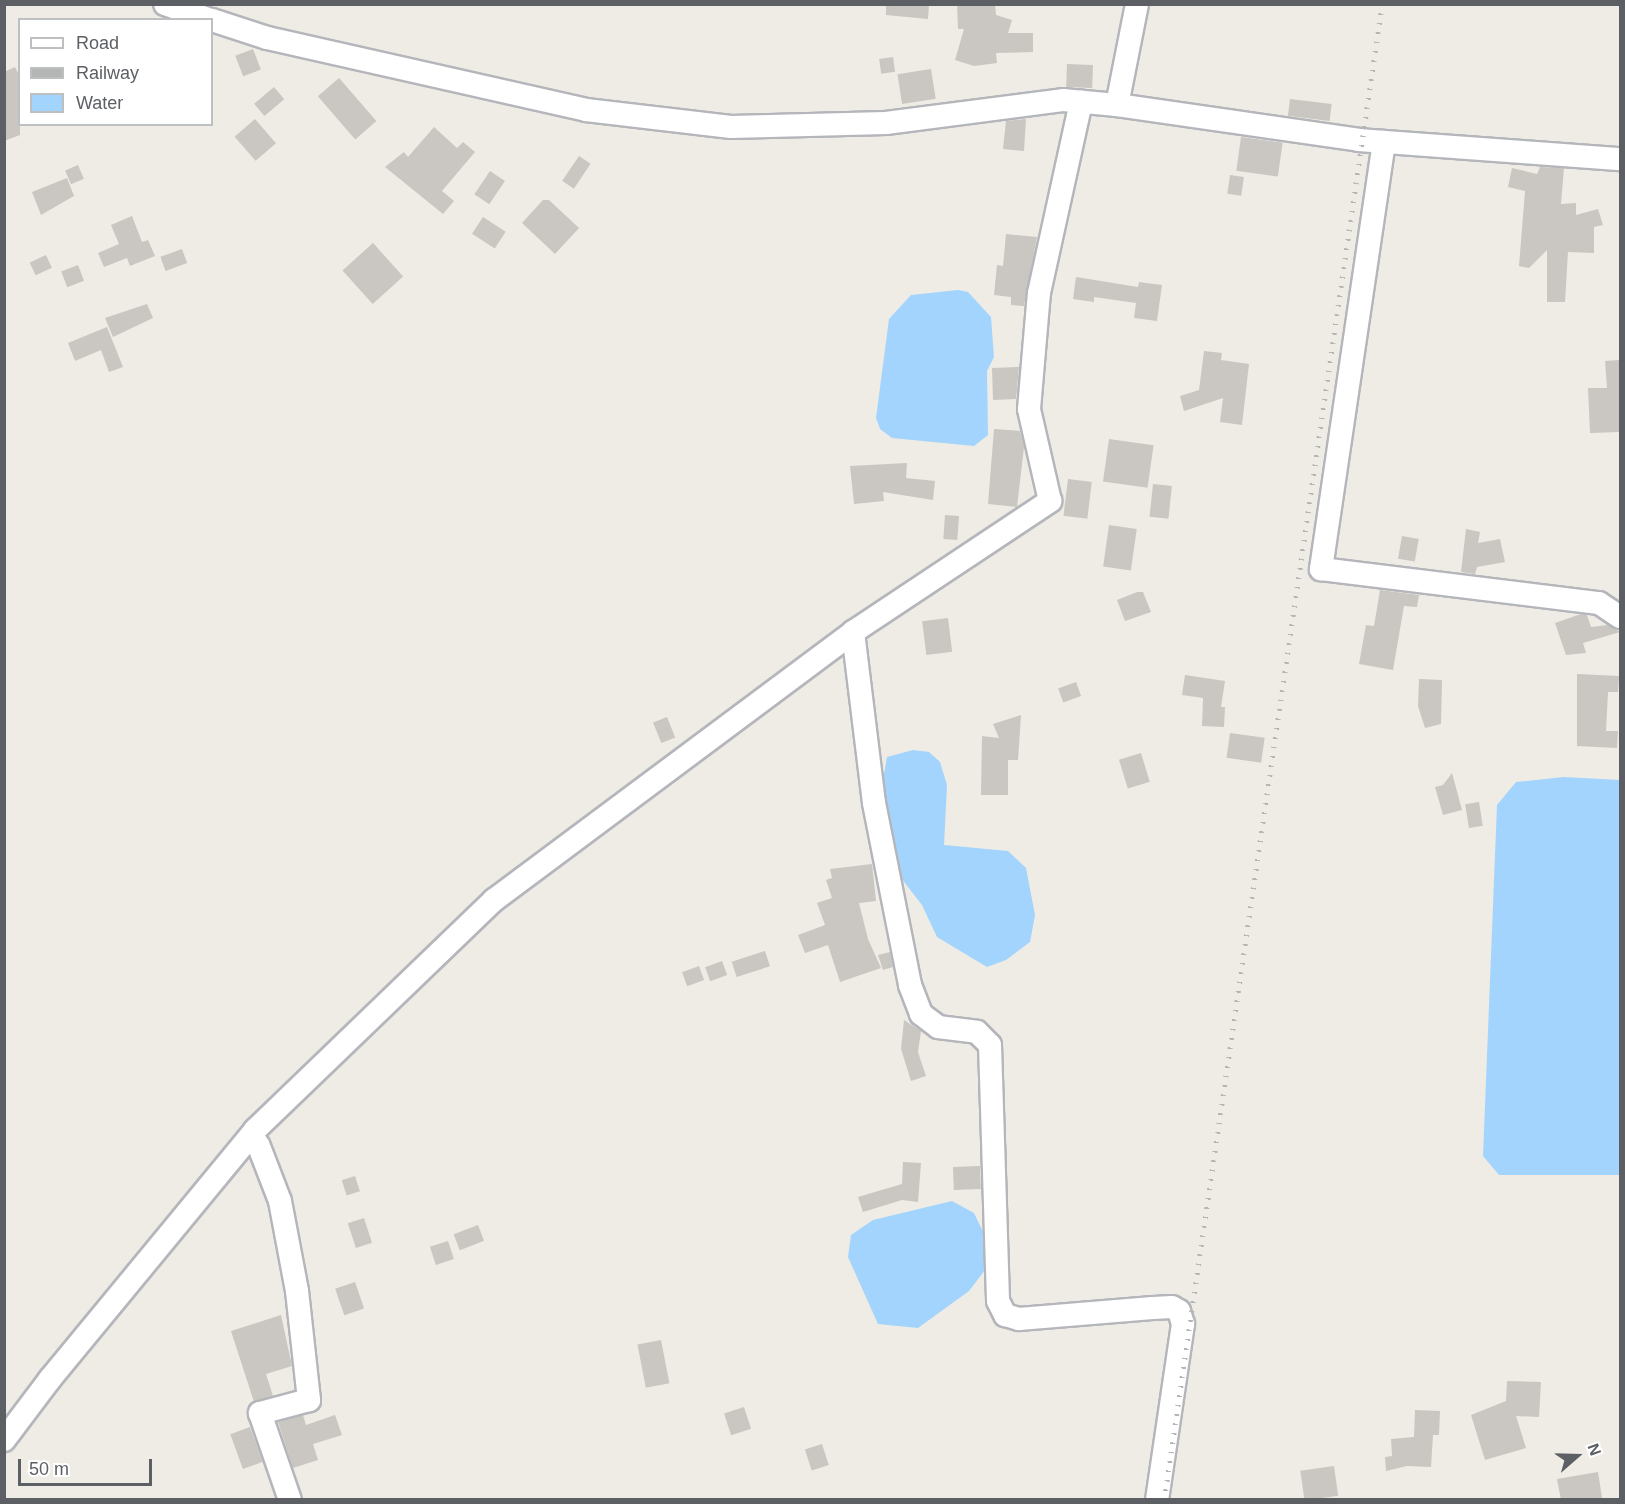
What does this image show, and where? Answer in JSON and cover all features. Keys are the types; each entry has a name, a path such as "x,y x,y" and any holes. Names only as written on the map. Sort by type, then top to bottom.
{"street":[{"path":"165,4 205,18"},
{"path":"1117,105 1137,4"},
{"path":"213,21 267,38 585,110 731,127 886,123 1063,100 1117,105 1384,142 1620,159"},
{"path":"4,1440 50,1379 255,1130 494,900 853,632 1050,501 1029,409 1039,293 1080,102"},
{"path":"1384,142 1321,569 1599,603 1620,617"},
{"path":"853,632 874,802 910,986 921,1014 938,1027 977,1032 990,1045 998,1301 1005,1315 1019,1319 1172,1307 1179,1311 1183,1324 1157,1500"},
{"path":"258,1144 280,1201 297,1291 309,1400 260,1413 290,1500"}],"water":[{"path":"958,290 968,292 991,317 994,357 987,371 988,435 974,446 892,438 880,429 876,418 889,319 911,295"},
{"path":"913,750 929,752 940,762 947,785 944,845 1008,851 1026,868 1035,915 1030,942 1006,960 987,967 937,937 922,905 887,860 879,803 887,757"},
{"path":"1564,777 1620,780 1620,1175 1499,1175 1483,1156 1497,805 1516,782"},
{"path":"952,1201 974,1213 987,1240 985,1270 969,1291 918,1328 878,1324 848,1257 851,1235 873,1220"}],"building":[{"path":"886,4 929,4 928,19 886,15"},
{"path":"957,4 995,4 996,15 1012,20 1008,33 1033,33 1033,52 996,53 997,63 974,66 955,60 964,29 958,29"},
{"path":"253,49 261,70 243,76 235,56"},
{"path":"893,57 895,72 881,74 879,59"},
{"path":"1067,64 1093,65 1092,88 1066,87"},
{"path":"15,67 18,73 20,135 4,141 4,72"},
{"path":"931,69 936,99 902,104 897,74"},
{"path":"339,78 376,121 355,139 318,96"},
{"path":"274,87 284,99 264,116 254,104"},
{"path":"1290,99 1332,104 1330,121 1288,116"},
{"path":"255,119 276,143 256,161 235,137"},
{"path":"1026,119 1024,151 1003,149 1006,121"},
{"path":"434,127 457,148 463,142 475,152 442,191 454,201 443,214 385,167 404,152 408,157"},
{"path":"1241,137 1283,143 1278,177 1236,171"},
{"path":"579,156 591,164 574,189 562,181"},
{"path":"78,165 84,179 71,184 65,170"},
{"path":"1540,167 1564,168 1561,204 1576,203 1576,215 1598,209 1603,225 1594,227 1594,253 1568,252 1565,302 1547,302 1547,250 1529,268 1519,266 1525,191 1508,187 1512,168 1537,174"},
{"path":"490,171 505,181 489,204 474,194"},
{"path":"1230,175 1244,177 1241,196 1227,194"},
{"path":"67,178 74,196 41,215 32,192"},
{"path":"543,200 549,200 579,228 555,254 522,223"},
{"path":"132,216 142,242 148,240 155,256 130,266 127,258 104,267 98,253 119,244 111,225"},
{"path":"483,217 506,232 495,248 472,234"},
{"path":"1006,234 1037,237 1024,306 1011,305 1011,297 994,295 997,265 1003,266"},
{"path":"373,243 403,276 373,304 343,270"},
{"path":"182,249 187,263 166,271 160,257"},
{"path":"46,255 52,268 36,275 30,263"},
{"path":"78,265 84,281 67,287 61,271"},
{"path":"1076,277 1138,287 1139,282 1162,285 1157,321 1134,318 1136,303 1094,297 1094,302 1073,299"},
{"path":"147,304 153,318 113,337 105,318"},
{"path":"107,327 123,367 109,372 101,350 75,361 68,343"},
{"path":"1204,351 1222,353 1221,360 1249,364 1242,425 1220,422 1223,398 1184,411 1180,396 1199,390"},
{"path":"1620,360 1620,432 1590,433 1588,388 1607,388 1605,361"},
{"path":"1019,367 1016,399 993,400 992,368"},
{"path":"994,429 1020,431 1024,447 1017,507 988,504"},
{"path":"1109,439 1154,445 1148,488 1103,482"},
{"path":"907,463 906,478 935,481 933,500 883,492 884,501 854,504 850,466"},
{"path":"1068,479 1092,482 1087,519 1063,516"},
{"path":"1153,484 1172,486 1168,519 1150,517"},
{"path":"945,515 959,516 957,540 943,539"},
{"path":"1109,525 1137,529 1131,570 1103,567"},
{"path":"1466,529 1480,532 1478,543 1500,539 1505,562 1477,567 1475,574 1461,572"},
{"path":"1402,536 1419,539 1415,562 1398,559"},
{"path":"1380,590 1419,595 1417,607 1404,606 1393,670 1359,664 1366,625 1374,626"},
{"path":"1143,592 1151,612 1125,621 1117,600"},
{"path":"1581,614 1587,615 1591,627 1608,625 1620,632 1583,643 1586,653 1566,655 1555,623"},
{"path":"948,618 952,652 926,655 922,621"},
{"path":"1577,674 1619,676 1618,692 1608,692 1606,731 1618,731 1617,748 1577,746"},
{"path":"1185,675 1225,681 1221,707 1225,707 1224,727 1202,726 1203,698 1182,695"},
{"path":"1419,679 1442,680 1441,724 1425,728 1418,706"},
{"path":"1076,682 1081,696 1063,703 1058,688"},
{"path":"1021,715 1018,760 1008,760 1008,795 981,795 982,736 999,738 993,724"},
{"path":"667,717 675,737 661,743 653,723"},
{"path":"1230,733 1265,738 1261,763 1227,758"},
{"path":"1141,753 1150,782 1128,788 1119,760"},
{"path":"1452,773 1462,810 1443,815 1435,787 1443,785"},
{"path":"1479,802 1483,826 1469,828 1465,804"},
{"path":"872,864 876,901 859,903 868,939 881,968 840,982 828,945 805,953 798,935 825,925 817,903 832,898 826,880 832,878 830,869"},
{"path":"765,951 770,966 737,977 732,962"},
{"path":"890,952 893,967 883,970 878,955"},
{"path":"722,961 727,975 710,981 705,967"},
{"path":"699,966 704,980 687,986 682,972"},
{"path":"904,1020 921,1031 918,1052 926,1076 911,1081 901,1049"},
{"path":"903,1162 921,1163 918,1202 902,1200 863,1212 858,1197 902,1184"},
{"path":"980,1166 981,1189 954,1190 953,1167"},
{"path":"355,1176 360,1191 347,1196 342,1180"},
{"path":"364,1218 372,1243 356,1248 348,1223"},
{"path":"478,1225 484,1241 460,1250 454,1234"},
{"path":"448,1241 454,1259 436,1265 430,1247"},
{"path":"355,1282 364,1308 344,1315 335,1289"},
{"path":"281,1315 292,1366 266,1374 273,1396 254,1402 231,1331"},
{"path":"661,1340 669,1383 646,1388 637,1345"},
{"path":"1507,1381 1541,1382 1539,1417 1516,1416 1526,1448 1485,1460 1471,1415 1506,1401"},
{"path":"744,1407 751,1429 731,1435 724,1413"},
{"path":"1415,1410 1440,1411 1439,1435 1433,1435 1431,1467 1407,1466 1386,1471 1385,1457 1392,1456 1391,1439 1414,1437"},
{"path":"303,1415 306,1425 335,1415 342,1435 313,1444 318,1460 293,1468 278,1422"},
{"path":"250,1427 263,1462 243,1469 230,1434"},
{"path":"822,1444 829,1465 812,1470 805,1450"},
{"path":"1334,1466 1338,1496 1304,1500 1300,1471"},
{"path":"1598,1472 1602,1498 1561,1500 1557,1479"}],"railway":[{"path":"1164,1500 1382,4"}]}
